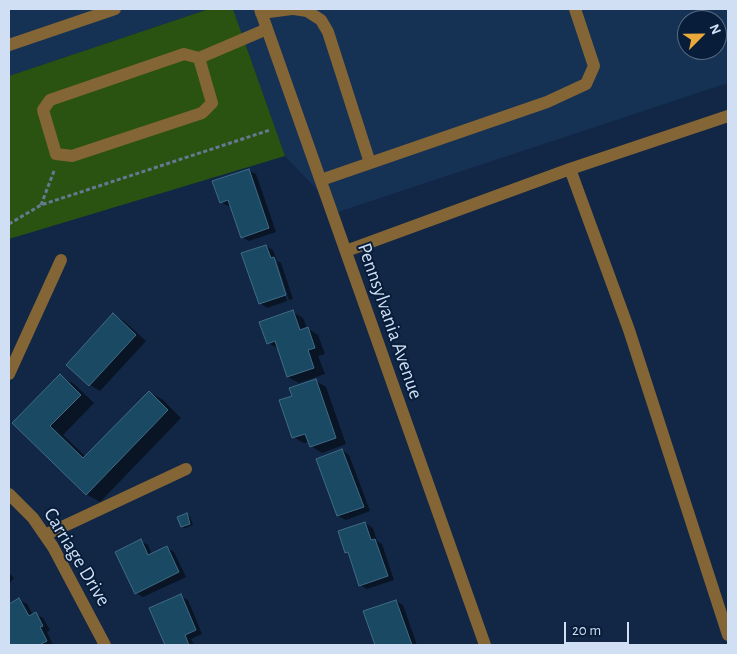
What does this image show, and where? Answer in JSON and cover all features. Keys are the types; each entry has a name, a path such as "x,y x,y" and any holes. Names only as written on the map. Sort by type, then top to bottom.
{"street":[{"path":"9,45 115,9"},
{"path":"261,11 293,9 308,11 321,20 328,32 370,163"},
{"path":"321,180 547,102 586,84 594,66 574,9"},
{"name":"Pennsylvania Avenue","path":"261,11 485,645"},
{"path":"199,58 212,103 202,113 72,156 56,154 43,110 50,100 184,54 199,58 267,29"},
{"path":"346,251 570,169 728,116"},
{"path":"570,169 628,330 728,635"},
{"path":"9,374 61,260"},
{"path":"45,535 186,469"},
{"name":"Carriage Drive","path":"9,494 33,518 45,535 73,582 105,645"}],"path":[{"path":"9,224 41,205 270,130"},
{"path":"41,205 46,186 61,154"}],"shaded area":[{"path":"9,9 209,9 9,76"},
{"path":"233,9 728,9 728,83 338,212 285,156"}],"green space":[{"path":"209,9 233,9 285,156 9,239 9,76"}],"building":[{"path":"249,169 269,228 241,238 228,200 220,203 212,181"},
{"path":"266,245 271,258 274,257 286,295 259,304 241,253"},
{"path":"293,310 300,330 308,327 315,348 308,350 314,368 287,377 275,341 267,344 259,322"},
{"path":"113,313 136,335 89,386 66,365"},
{"path":"60,374 81,395 50,426 83,458 149,391 168,410 86,495 12,423"},
{"path":"316,379 336,438 310,447 305,434 292,438 279,400 292,396 289,388"},
{"path":"342,449 364,507 337,516 316,459"},
{"path":"187,513 190,524 181,527 177,517"},
{"path":"365,522 371,540 375,539 388,576 359,586 348,552 345,553 338,531"},
{"path":"141,539 148,555 167,546 179,572 135,594 115,552"},
{"path":"181,594 196,630 185,635 189,645 165,645 149,608"},
{"path":"19,598 29,616 36,612 43,626 40,627 47,641 39,645 9,645 9,604"},
{"path":"396,600 412,645 375,645 363,611"}]}
